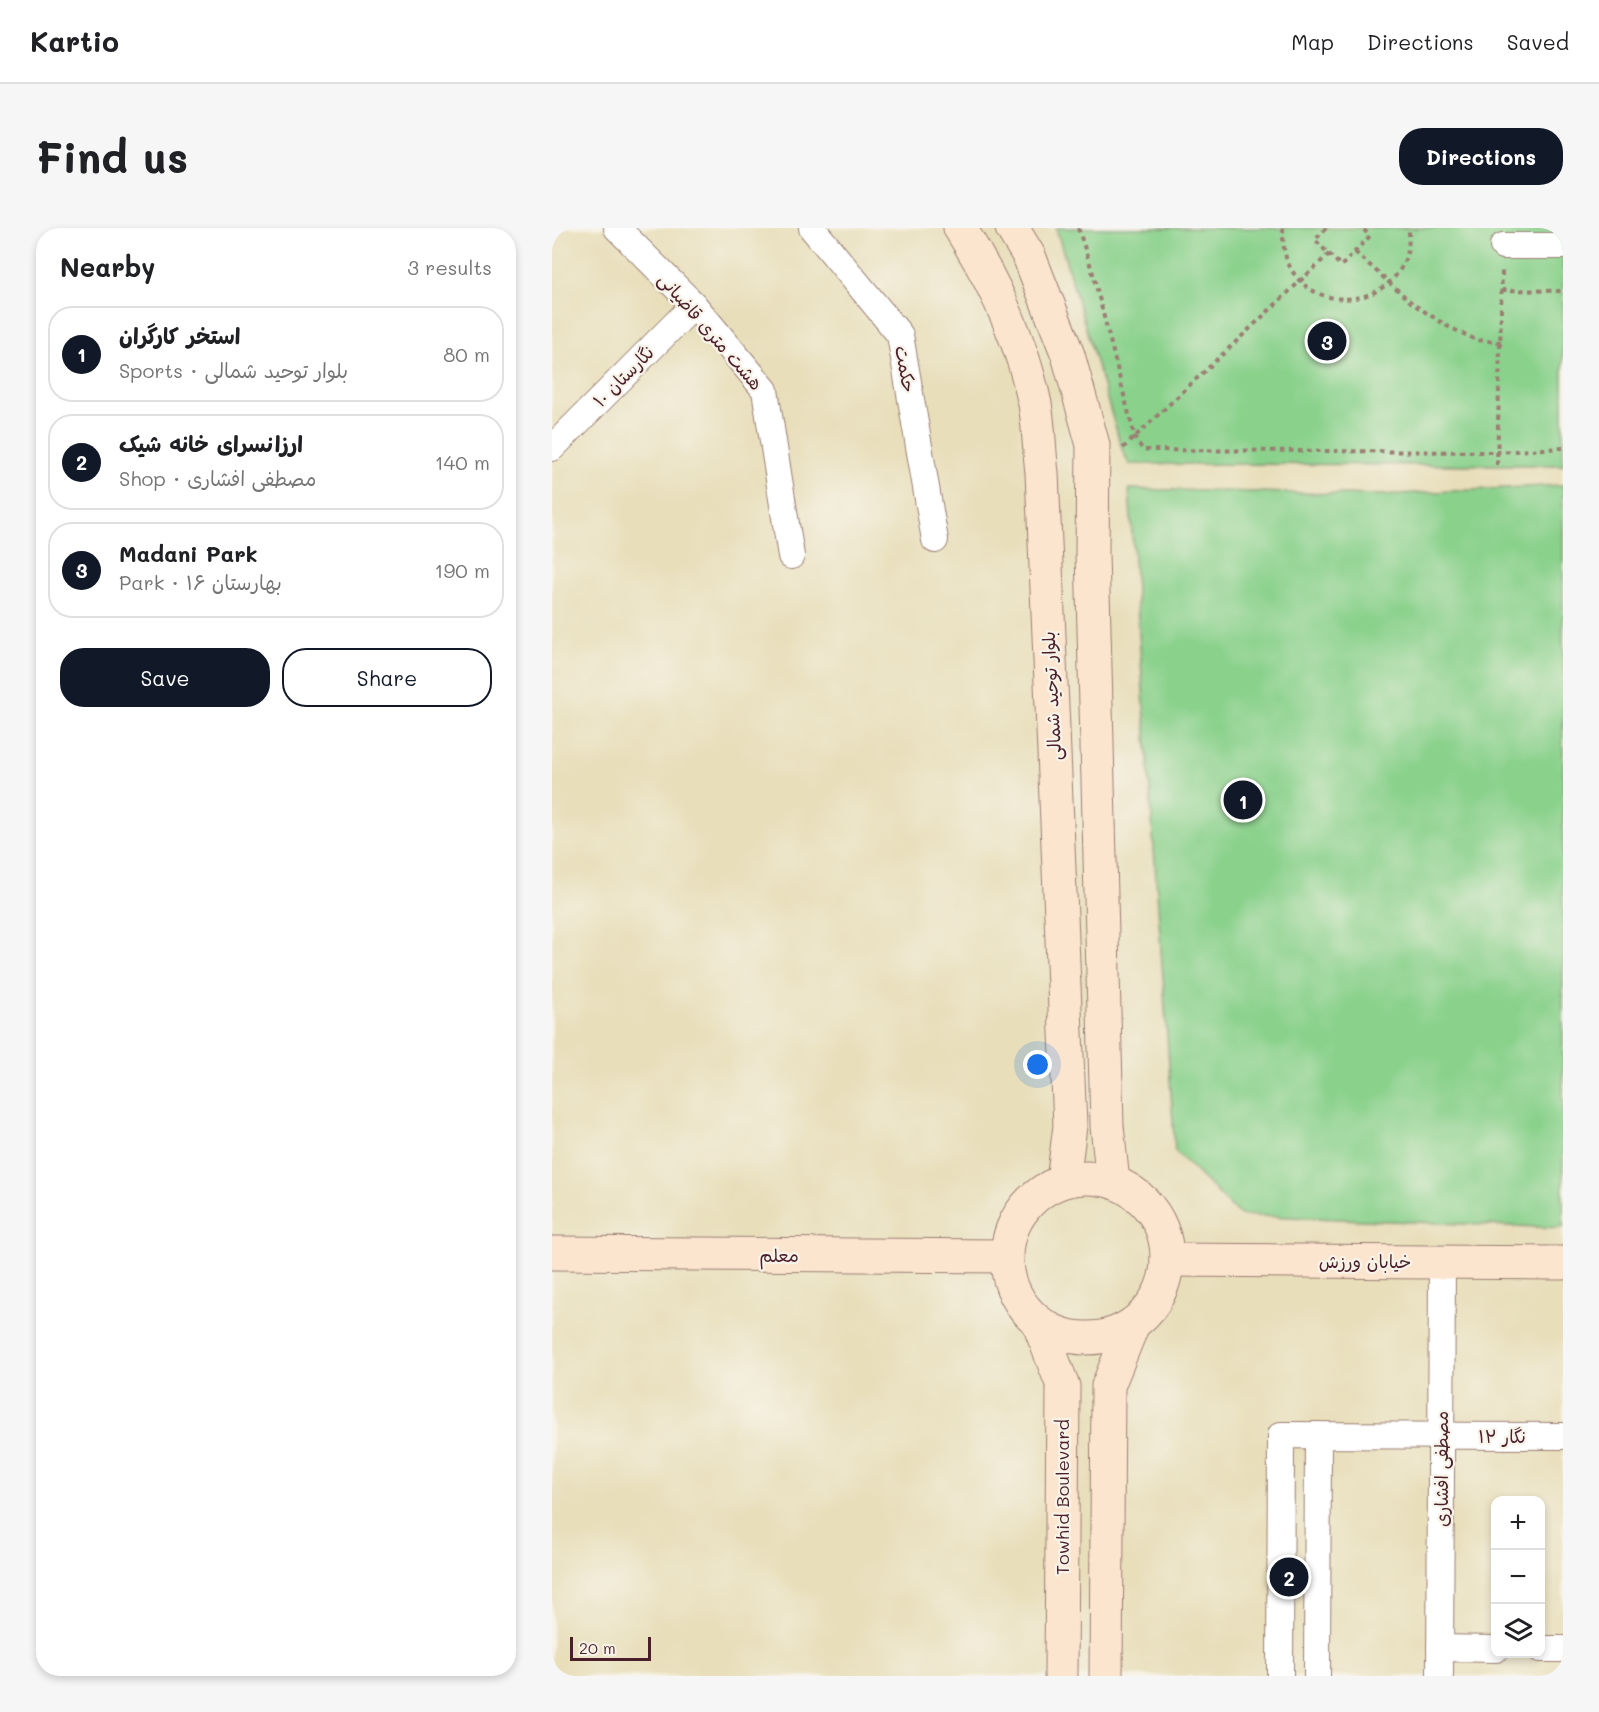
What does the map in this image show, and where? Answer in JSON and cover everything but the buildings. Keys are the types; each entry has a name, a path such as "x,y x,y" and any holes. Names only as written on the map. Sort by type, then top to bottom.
{"main road":[{"name":"بلوار توحید شمالی","path":"960,228 1012,325 1035,405 1042,473 1070,1126 1063,1181"},
{"path":"1012,228 1029,256 1068,355 1093,445 1095,476 1092,553 1107,1125 1113,1182"},
{"path":"1089,1177 1113,1182 1136,1194 1153,1212 1164,1235 1167,1260 1163,1284 1151,1306 1133,1324 1110,1335 1085,1338 1060,1334 1038,1322 1020,1304 1009,1281 1006,1256 1010,1232 1022,1209 1041,1192 1063,1181 1089,1177"},
{"name":"معلم","path":"552,1253 1006,1256"},
{"name":"خیابان ورزش","path":"1167,1260 1563,1263"},
{"name":"Towhid Boulevard","path":"1038,1322 1063,1386 1061,1676"},
{"path":"1106,1676 1108,1386 1133,1324"}],"street":[{"name":"هشت متری قاضیانی","path":"617,228 694,304 765,390 791,556"},
{"name":"حکمت","path":"812,228 900,335 935,540"},
{"path":"1503,246 1563,246"},
{"name":"نگارستان ۱۰","path":"552,448 694,304"},
{"name":"مصطفی افشاری","path":"1440,1676 1442,1262"},
{"name":"نگار ۱۲","path":"1280,1676 1281,1435 1563,1436"},
{"path":"1317,1676 1318,1436"},
{"path":"1440,1648 1491,1649"},
{"path":"1545,1649 1563,1649"}],"path":[{"path":"1078,228 1092,270 1135,438 1143,450 1497,452 1563,448"},
{"path":"1283,228 1283,246 1289,265 1301,282 1316,293 1334,299 1354,300 1372,294 1389,283 1401,267 1408,248 1409,228"},
{"path":"1326,228 1315,240 1341,266 1370,236 1362,228"},
{"path":"1497,465 1503,246"},
{"path":"1354,252 1413,304 1447,326 1476,340 1501,342"},
{"path":"1095,476 1329,254"},
{"path":"1502,290 1563,291"}],"green space":[{"path":"1056,228 1563,228 1563,465 1129,464 1122,449"},
{"path":"1563,485 1563,1228 1240,1215 1175,1151 1129,489 1381,495"}],"place":[{"name":"Madani Park","path":"1327,341"},
{"name":"استخر کارگران","path":"1243,800"},
{"name":"ارزانسرای خانه شیک","path":"1289,1577"}]}
